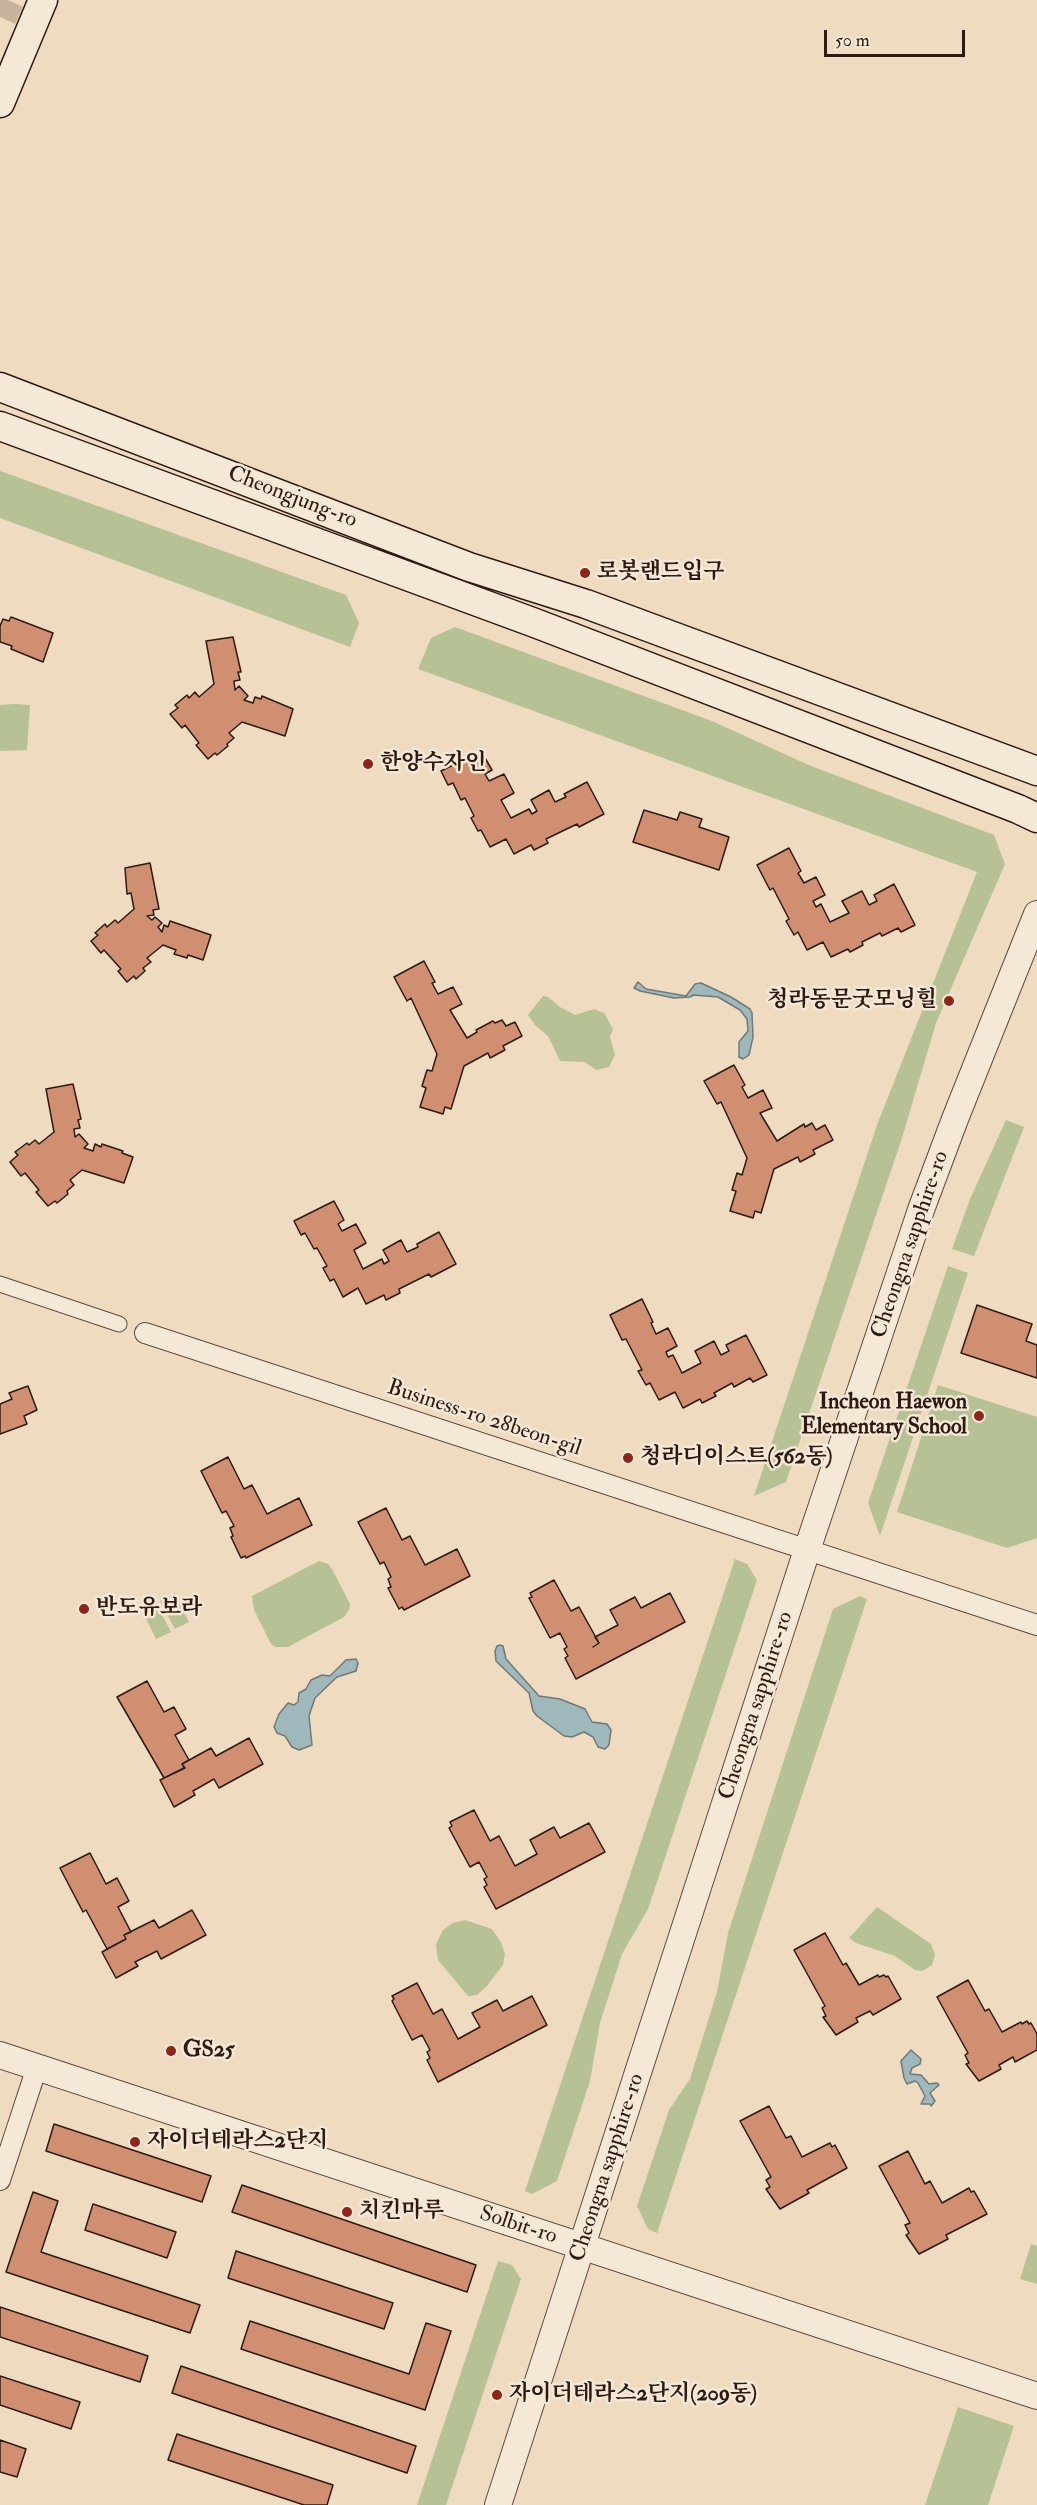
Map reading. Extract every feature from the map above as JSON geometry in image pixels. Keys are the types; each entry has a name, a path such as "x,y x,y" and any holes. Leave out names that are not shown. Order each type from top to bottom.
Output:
{"main road":[{"path":"0,103 43,0"},
{"name":"Cheongjung-ro","path":"0,387 469,567 586,604 1036,770"},
{"path":"0,426 535,623 1028,813"}],"street":[{"name":"Cheongna sapphire-ro","path":"498,2505 807,1550 922,1207 1037,914"},
{"path":"0,1284 119,1324"},
{"name":"Business-ro 28beon-gil","path":"145,1333 1037,1625"},
{"name":"Solbit-ro","path":"0,2055 1037,2396"},
{"path":"0,2180 37,2067"}],"green space":[{"path":"0,471 346,595 359,623 350,647 0,518"},
{"path":"455,627 712,721 811,766 994,835 1005,864 936,1023 902,1138 786,1482 754,1496 877,1125 977,872 418,669 431,638"},
{"path":"0,705 30,705 27,750 0,751"},
{"path":"543,996 575,1015 594,1009 604,1013 613,1029 610,1037 615,1055 609,1067 596,1070 585,1062 560,1061 548,1036 528,1015"},
{"path":"1006,1120 1024,1127 974,1256 952,1249 970,1199"},
{"path":"948,1266 968,1273 880,1536 868,1503"},
{"path":"938,1385 1037,1417 1037,1538 1007,1548 897,1512"},
{"path":"735,1559 747,1564 757,1580 648,1909 622,1954 600,2023 590,2081 557,2181 532,2194 525,2191"},
{"path":"319,1561 328,1564 332,1569 350,1604 349,1610 344,1617 288,1647 275,1647 271,1644 254,1610 252,1596"},
{"path":"175,1593 189,1622 175,1629 160,1601"},
{"path":"860,1596 867,1599 657,2233 648,2229 637,2206 669,2110 690,2079 717,1992 728,1933 833,1609"},
{"path":"156,1603 171,1632 156,1639 142,1610"},
{"path":"877,1907 931,1944 935,1955 932,1965 922,1971 915,1970 895,1956 856,1943 849,1938"},
{"path":"465,1920 492,1929 501,1942 505,1954 503,1965 487,1986 477,1995 468,1996 438,1960 436,1944 443,1930 453,1923"},
{"path":"1031,2244 1037,2246 1037,2284 1020,2279"},
{"path":"498,2261 512,2265 521,2279 446,2505 417,2505"},
{"path":"958,2407 1014,2426 988,2505 925,2505"}],"water":[{"path":"638,982 646,989 686,996 695,984 701,983 750,1009 753,1037 749,1055 743,1059 739,1057 739,1042 748,1031 747,1019 740,1010 718,997 694,995 674,998 640,991 634,988"},
{"path":"500,1645 503,1646 506,1659 539,1696 560,1699 585,1709 592,1722 607,1724 611,1730 609,1745 605,1749 598,1747 593,1737 584,1732 572,1737 564,1736 537,1716 533,1711 529,1693 496,1661 495,1651"},
{"path":"356,1659 358,1663 356,1671 337,1677 315,1698 309,1716 312,1745 299,1750 292,1747 285,1736 277,1733 274,1727 279,1714 288,1703 294,1705 298,1702 299,1693 306,1689 311,1680 322,1675 330,1676 346,1660"},
{"path":"911,2050 921,2059 920,2064 912,2068 910,2074 921,2075 929,2084 939,2085 930,2093 935,2101 931,2106 921,2104 925,2096 918,2083 915,2081 907,2084 904,2078 901,2061"}],"building":[{"path":"11,617 53,633 43,662 0,642 0,626 3,619 9,621"},
{"path":"233,637 241,672 238,672 240,680 234,681 235,690 239,686 248,696 244,700 253,703 255,697 261,699 262,696 293,709 285,736 242,722 229,733 234,738 227,744 228,746 208,759 196,745 199,743 185,725 182,728 170,714 178,708 175,705 187,695 189,698 195,692 199,697 214,684 206,641"},
{"path":"481,751 492,770 485,774 489,781 504,774 514,793 501,800 511,818 529,809 532,814 537,811 531,800 549,790 555,802 566,797 564,794 587,782 604,814 579,827 577,824 546,839 548,843 534,850 531,845 514,854 506,839 490,847 471,818 474,816 465,798 461,800 453,783 448,785 441,771"},
{"path":"644,810 677,820 680,812 702,819 699,827 729,837 719,870 633,842"},
{"path":"789,848 801,871 798,873 804,883 816,877 825,895 813,901 816,907 821,904 830,922 849,913 842,901 862,891 869,905 877,901 874,895 894,884 915,925 901,932 898,928 882,936 880,933 862,942 863,945 850,952 848,949 831,957 823,942 807,950 798,932 794,935 786,921 789,919 773,888 770,890 757,865"},
{"path":"150,863 159,909 153,910 154,915 147,916 152,920 155,917 162,923 158,927 162,932 164,925 168,927 170,921 211,935 203,960 188,955 187,958 174,954 176,950 163,945 147,958 151,962 143,968 145,971 136,979 134,976 127,982 118,971 121,969 104,950 101,953 91,941 98,935 95,933 105,924 107,927 115,920 118,923 134,909 131,893 127,894 125,868"},
{"path":"424,961 435,982 432,983 438,994 453,987 462,1004 450,1010 467,1038 493,1021 495,1023 502,1020 506,1026 515,1022 522,1036 503,1046 505,1050 490,1058 488,1053 464,1066 451,1109 445,1107 443,1114 420,1107 426,1088 422,1086 427,1070 432,1071 437,1054 411,998 407,1001 394,977"},
{"path":"734,1065 745,1085 742,1087 748,1098 763,1090 772,1108 760,1113 777,1141 804,1124 805,1127 812,1123 816,1130 825,1125 833,1140 813,1150 815,1154 800,1162 798,1157 774,1169 761,1213 755,1211 753,1218 730,1211 736,1191 732,1190 737,1173 742,1175 747,1158 721,1102 717,1104 704,1081"},
{"path":"73,1084 81,1119 78,1120 80,1128 74,1129 75,1137 79,1134 88,1144 84,1148 93,1151 95,1144 101,1147 102,1144 133,1157 124,1183 82,1170 70,1180 74,1185 67,1191 68,1194 57,1203 55,1201 48,1206 36,1192 39,1190 25,1173 21,1176 10,1162 18,1155 15,1152 27,1143 29,1145 35,1140 39,1144 54,1132 46,1089"},
{"path":"334,1201 344,1220 338,1224 342,1231 356,1224 366,1243 354,1250 363,1269 382,1259 384,1264 389,1261 383,1250 401,1240 407,1252 439,1232 456,1264 431,1277 429,1274 399,1289 400,1293 386,1300 384,1295 366,1304 358,1288 343,1297 334,1279 330,1281 323,1268 327,1266 317,1248 314,1249 305,1233 301,1235 294,1221"},
{"path":"642,1299 656,1334 668,1328 677,1346 666,1352 668,1357 673,1355 682,1373 701,1363 695,1351 714,1341 721,1355 729,1351 726,1345 746,1335 767,1375 753,1382 750,1378 734,1387 732,1383 714,1393 716,1396 702,1403 700,1399 683,1408 675,1392 659,1400 650,1383 646,1385 638,1371 642,1370 626,1339 622,1340 610,1315"},
{"path":"977,1305 1032,1324 1026,1341 1037,1345 1037,1378 961,1353"},
{"path":"28,1386 37,1410 24,1416 27,1424 0,1434 0,1404 12,1399 9,1393"},
{"path":"228,1457 244,1489 252,1485 267,1514 299,1498 312,1525 246,1558 245,1556 241,1558 231,1537 233,1536 230,1528 234,1526 226,1511 222,1513 201,1471"},
{"path":"386,1508 402,1540 410,1536 425,1565 457,1549 470,1576 404,1610 402,1607 399,1609 388,1588 391,1587 388,1579 391,1577 384,1562 380,1564 358,1522"},
{"path":"554,1580 571,1611 579,1607 596,1637 618,1625 610,1610 635,1597 641,1608 670,1593 685,1622 576,1679 565,1658 568,1656 564,1649 567,1647 560,1633 550,1638 529,1598 532,1597 530,1593"},
{"path":"147,1681 164,1712 174,1707 186,1729 175,1735 189,1760 182,1764 184,1768 164,1778 117,1697"},
{"path":"249,1738 263,1764 219,1788 214,1779 193,1791 195,1795 174,1807 160,1780 185,1768 182,1764 211,1748 216,1756"},
{"path":"474,1810 490,1841 499,1836 515,1866 537,1854 530,1840 554,1827 560,1838 589,1823 605,1852 496,1909 484,1887 487,1885 484,1879 487,1877 479,1862 470,1867 449,1828 452,1826 450,1822"},
{"path":"90,1853 106,1884 117,1878 129,1901 118,1907 131,1932 124,1935 126,1939 107,1949 86,1910 83,1912 60,1868"},
{"path":"192,1910 206,1935 161,1959 157,1951 135,1962 138,1966 116,1978 102,1952 126,1939 124,1935 154,1920 159,1928"},
{"path":"825,1933 843,1965 846,1963 859,1985 878,1975 879,1977 888,1976 901,1999 873,2015 870,2011 856,2018 858,2022 836,2035 823,2017 826,2016 822,2008 825,2006 794,1950"},
{"path":"968,1980 985,2011 989,2009 1002,2032 1027,2021 1031,2023 1037,2034 1037,2050 1015,2062 1013,2057 999,2065 1001,2069 979,2081 966,2064 969,2063 965,2055 968,2053 937,1997"},
{"path":"417,1983 433,2014 442,2009 458,2039 480,2027 472,2013 497,2000 503,2011 532,1996 547,2025 438,2082 427,2060 430,2058 427,2052 430,2050 422,2035 412,2040 392,2001 394,1999 392,1996"},
{"path":"769,2106 786,2138 791,2136 802,2157 830,2143 832,2147 835,2145 847,2168 807,2190 809,2193 780,2209 766,2189 770,2187 766,2180 771,2177 740,2121"},
{"path":"54,2124 211,2176 202,2202 46,2151"},
{"path":"908,2151 925,2184 930,2181 942,2203 969,2188 971,2192 974,2191 987,2214 946,2235 948,2239 919,2254 906,2235 909,2233 905,2225 910,2223 879,2166"},
{"path":"242,2185 476,2265 467,2292 232,2212"},
{"path":"33,2192 58,2201 41,2252 200,2305 190,2333 6,2272"},
{"path":"93,2204 176,2232 167,2258 85,2230"},
{"path":"236,2251 393,2303 384,2329 228,2278"},
{"path":"0,2307 148,2356 140,2382 0,2337"},
{"path":"250,2321 409,2374 426,2323 451,2331 425,2410 241,2349"},
{"path":"181,2366 416,2446 407,2473 172,2393"},
{"path":"0,2376 80,2402 71,2429 0,2405"},
{"path":"177,2434 333,2485 327,2505 304,2505 168,2460"},
{"path":"0,2440 26,2449 17,2477 0,2472"}],"tunnel":[{"path":"0,17 8,0"}],"place":[{"name":"로봇랜드입구","path":"585,573"},
{"name":"한양수자인","path":"368,764"},
{"name":"청라동문굿모닝힐","path":"949,1001"},
{"name":"Incheon Haewon Elementary School","path":"979,1416"},
{"name":"청라디이스트(562동)","path":"628,1458"},
{"name":"반도유보라","path":"84,1609"},
{"name":"GS25","path":"171,2051"},
{"name":"자이더테라스2단지","path":"135,2142"},
{"name":"치킨마루","path":"347,2212"},
{"name":"자이더테라스2단지(209동)","path":"497,2395"}]}
